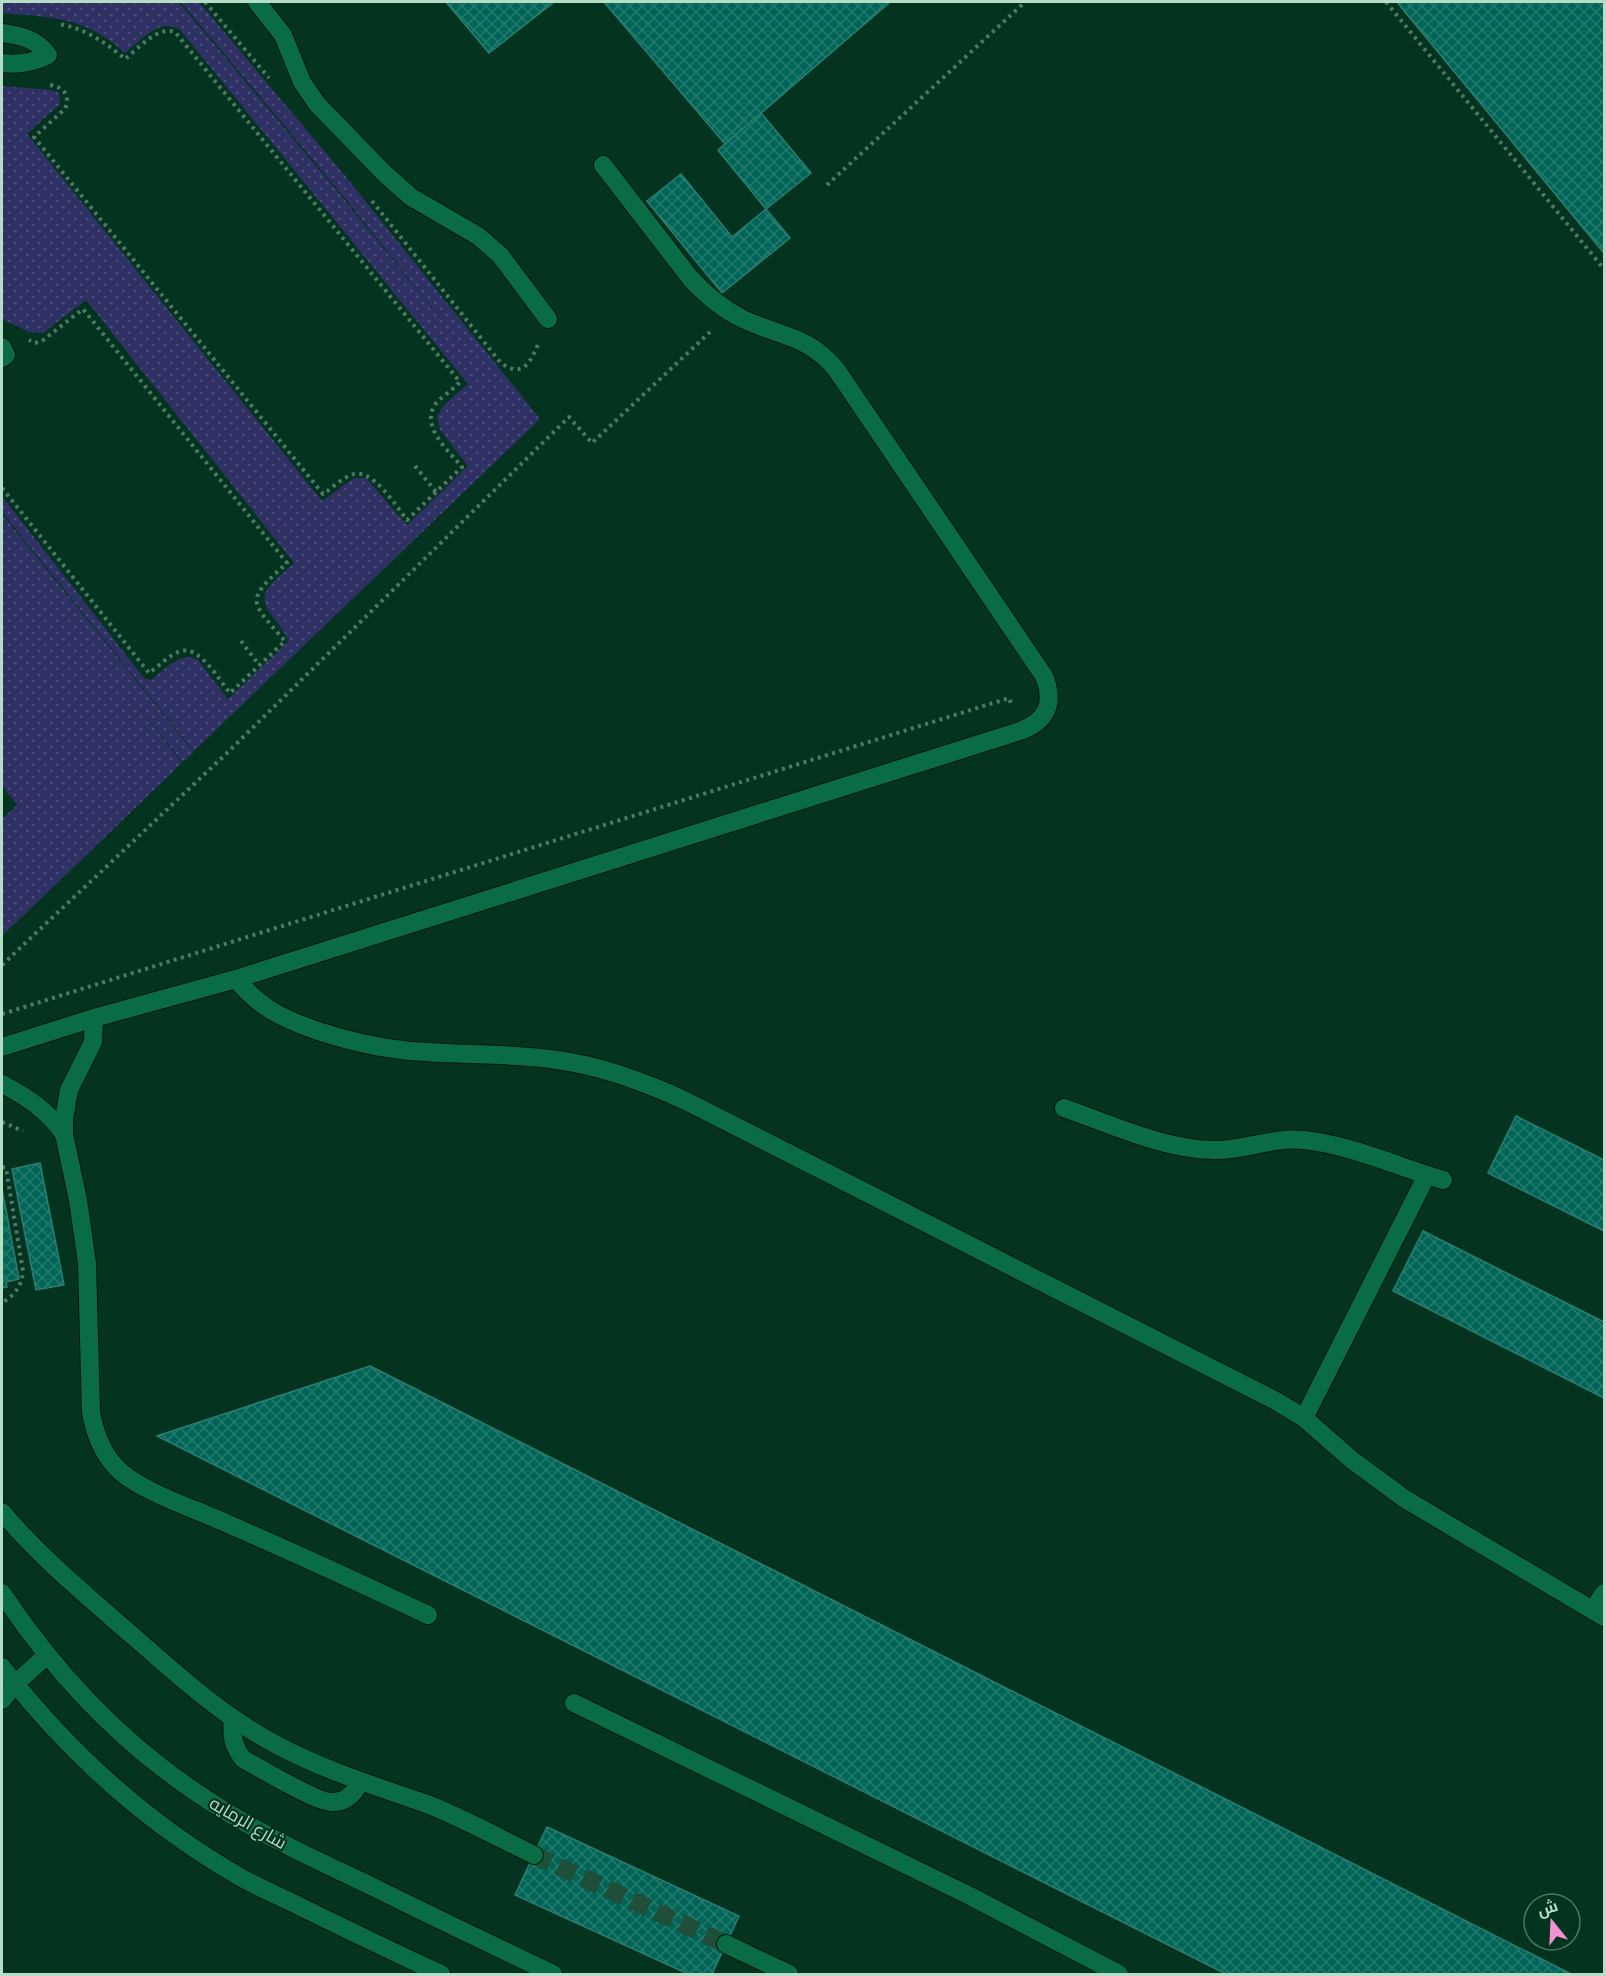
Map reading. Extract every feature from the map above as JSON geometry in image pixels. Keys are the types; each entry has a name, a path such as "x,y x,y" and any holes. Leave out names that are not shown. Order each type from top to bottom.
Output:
{"street":[{"path":"256,2 283,35 302,82 317,104 385,174 411,197 478,236 500,255 548,319"},
{"path":"2,33 29,38 40,45 48,55 34,62 2,63"},
{"path":"2,1047 94,1018 236,979 1020,731 1032,727 1047,710 1050,698 1049,687 1044,676 836,369 815,348 803,341 753,323 716,303 691,279 603,165"},
{"path":"2,347 6,355 2,358"},
{"path":"236,979 254,999 276,1015 292,1023 360,1044 403,1050 525,1056 558,1060 602,1070 656,1087 1265,1395 1304,1418 1361,1467 1405,1499 1599,1613 1605,1593"},
{"path":"94,1018 93,1042 75,1076 65,1104 64,1134 78,1200 87,1263 91,1412 99,1442 123,1473 139,1484 428,1615"},
{"path":"2,1084 42,1108 64,1134"},
{"path":"1064,1108 1167,1143 1190,1148 1237,1149 1274,1141 1302,1139 1372,1156 1435,1178 1304,1418"},
{"path":"2,1512 26,1540 55,1568 195,1690 233,1719 316,1765 429,1805 534,1855"},
{"name":"شارع الرمايه","path":"2,1593 47,1655 102,1715 131,1743 187,1786 229,1814 303,1854 553,1974"},
{"path":"2,1700 15,1684 47,1655"},
{"path":"2,1668 43,1717 103,1776 135,1805 204,1855 241,1878 441,1974"},
{"path":"574,1703 970,1896 1119,1974"},
{"path":"233,1719 232,1740 243,1759 324,1801 342,1801 356,1791 360,1782"},
{"path":"726,1944 789,1974"}],"path":[{"path":"827,185 1025,2"},
{"path":"1386,2 1605,269"},
{"path":"43,84 60,87 65,91 68,103 65,109 34,137 323,494 352,474 365,473 375,481 408,519 462,467 435,434 430,421 438,402 460,382 179,36 170,30 159,32 125,59 96,37 79,29 52,23"},
{"path":"2,488 149,673 180,651 188,651 202,658 230,693 285,641 261,613 256,600 260,587 287,563 83,309 42,341 35,343 22,336"},
{"path":"2,965 228,752 569,417 592,443 731,312"},
{"path":"415,465 436,492"},
{"path":"241,641 259,665"},
{"path":"2,1014 1009,698 1020,731"},
{"path":"2,1167 6,1168 23,1271 16,1291 12,1297 2,1303"}],"shaded area":[{"path":"2,2 179,2 343,198 460,343 344,197 181,2 199,2 342,172 540,419 194,751 2,512 2,496 144,678 151,680 173,663 192,658 198,660 228,699 288,642 282,628 267,608 265,594 274,581 294,563 86,300 43,333 29,332 2,319 2,86 52,90 59,93 60,104 27,134 322,501 354,478 366,478 407,525 468,466 440,430 437,416 444,405 468,384 181,31 174,27 159,28 125,53 96,32 67,21 2,13"},
{"path":"2,514 194,752 183,762 139,708 182,763 2,936 2,819 17,805 2,786"}],"building":[{"path":"446,2 554,2 489,53"},
{"path":"604,2 890,2 725,144"},
{"path":"1397,2 1604,2 1604,253"},
{"path":"1397,2 1604,2 1604,253"},
{"path":"761,113 811,173 766,209 718,150"},
{"path":"681,174 732,237 766,209 790,238 722,293 647,201"},
{"path":"1516,1116 1604,1160 1604,1231 1488,1173"},
{"path":"40,1163 64,1285 36,1290 12,1169"},
{"path":"2,1189 19,1279 6,1282 7,1287 2,1288"},
{"path":"1423,1231 1604,1322 1604,1398 1393,1291"},
{"path":"370,1366 1522,1949 1522,1952 1528,1952 1571,1974 1226,1974 157,1436"},
{"path":"547,1827 739,1916 712,1974 688,1974 515,1895"}],"tunnel":[{"path":"534,1855 726,1944"}]}
